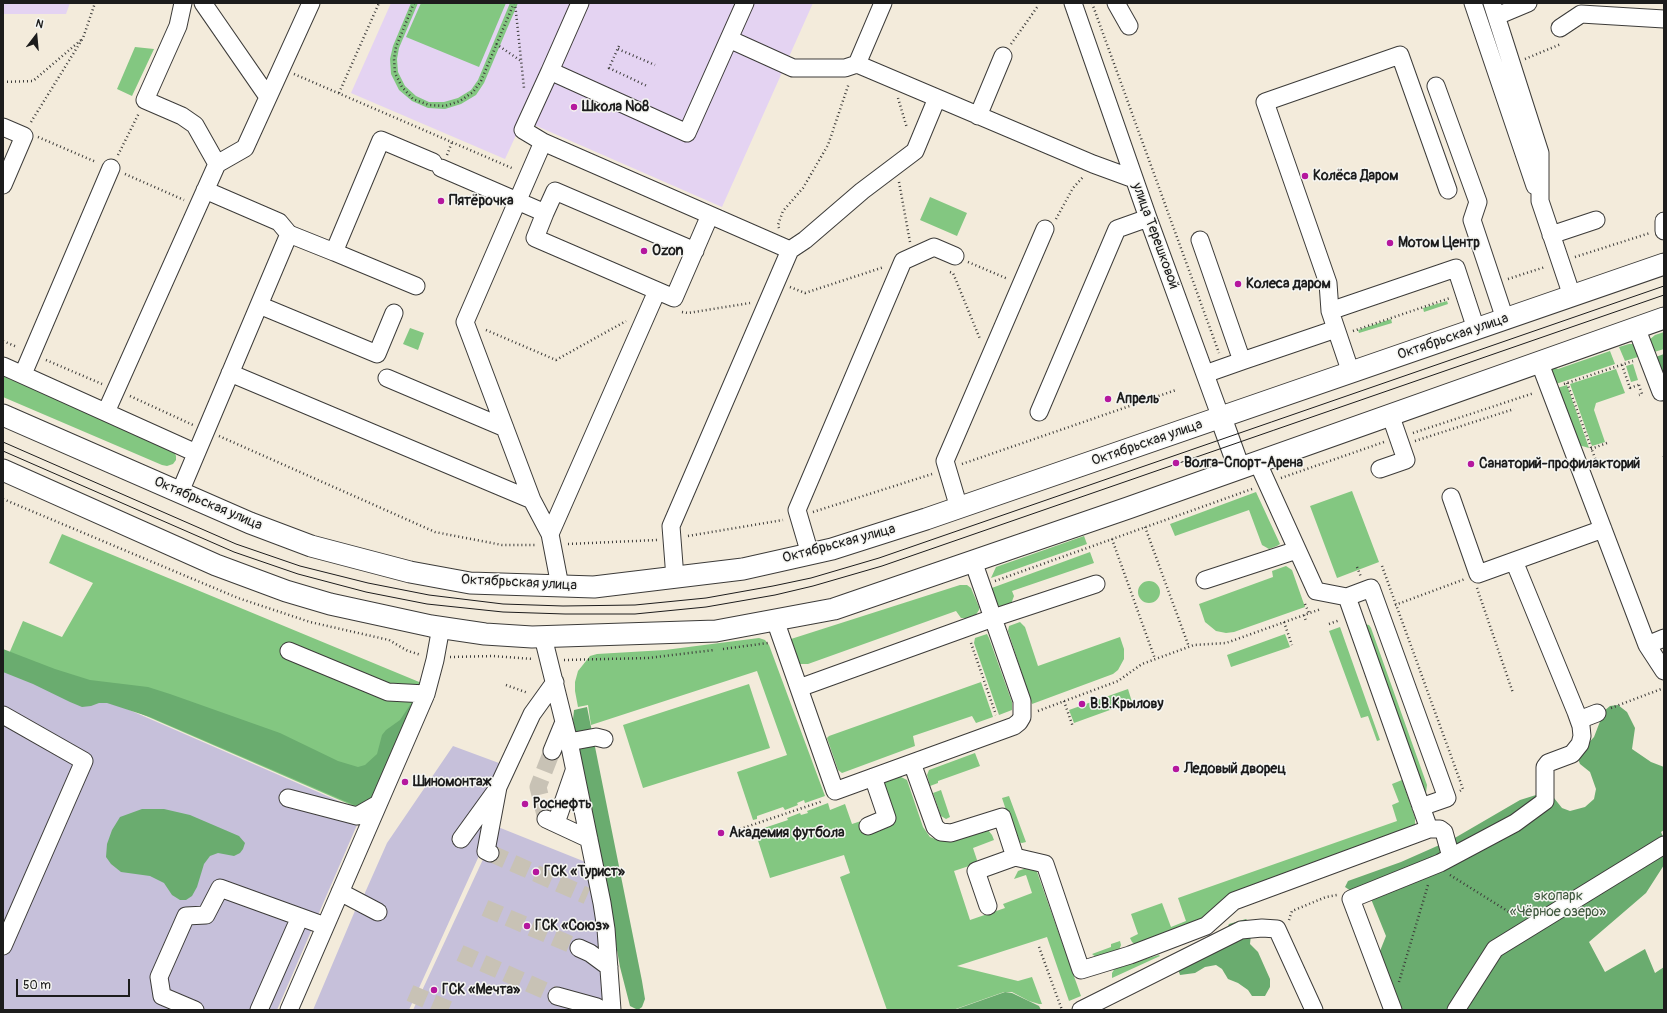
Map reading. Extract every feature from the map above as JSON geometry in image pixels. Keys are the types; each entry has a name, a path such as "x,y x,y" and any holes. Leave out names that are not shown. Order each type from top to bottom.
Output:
{"main road":[{"name":"Октябрьская улица","path":"3,415 250,523 311,546 396,569 470,583 594,587 743,569 832,549 959,508 1664,264"},
{"path":"3,470 141,530 216,565 286,591 330,604 441,627 485,634 544,637 716,631 834,609 1664,318"},
{"name":"улица Терешковой","path":"1221,418 1248,465"}],"street":[{"path":"183,3 178,26 145,100 182,116 195,125 217,164"},
{"path":"203,3 268,97"},
{"path":"106,412 217,164 246,148 311,3"},
{"path":"580,3 523,130 543,142 790,250"},
{"path":"550,71 687,133 745,3"},
{"path":"857,64 883,3"},
{"name":"улица Терешковой","path":"1073,3 1134,179 1221,418"},
{"path":"1116,3 1129,26"},
{"path":"1472,3 1572,296"},
{"path":"1528,3 1494,9 1540,152 1540,201"},
{"path":"1560,28 1581,14 1664,19"},
{"path":"729,39 793,68 845,68 857,64 1093,164 1134,179"},
{"path":"1351,373 1330,311 1328,283 1265,102 1400,55 1448,190"},
{"path":"978,116 1003,56"},
{"path":"1436,86 1478,202 1472,220 1505,319"},
{"path":"676,578 671,526 790,250 805,240 862,191 915,151 937,98"},
{"path":"3,127 24,136 3,185"},
{"path":"334,252 381,140 545,213"},
{"path":"543,142 465,322 532,500 550,534 560,586"},
{"path":"23,374 111,168"},
{"path":"205,190 279,222 289,234 416,286"},
{"path":"695,251 555,191 535,238 674,298 695,251 710,215"},
{"path":"1039,412 1117,229 1148,218"},
{"path":"1551,235 1596,220"},
{"path":"1664,220 1664,230"},
{"path":"959,508 944,461 1045,229"},
{"path":"180,492 289,234"},
{"path":"1200,240 1242,361"},
{"path":"810,554 797,510 887,283 908,258 934,247 950,263"},
{"path":"1330,311 1456,268 1476,329"},
{"path":"550,534 657,290"},
{"path":"259,305 377,354 394,313"},
{"path":"1636,327 1661,392 1664,391"},
{"path":"1205,374 1337,332"},
{"path":"1539,361 1647,645 1664,671"},
{"path":"3,366 196,453"},
{"path":"230,373 532,500"},
{"path":"387,378 505,428"},
{"path":"1380,470 1406,460 1390,414"},
{"path":"1248,465 1297,550 1316,591 1347,597 1371,588 1447,798 1421,807"},
{"path":"1451,497 1475,575 1603,529"},
{"path":"1206,580 1297,550"},
{"path":"775,620 836,791 1014,726 1022,716 1022,701 974,561"},
{"path":"1393,1010 1351,899 1435,865 1515,823 1545,801 1545,767 1548,763 1572,754 1580,744 1582,736 1579,720 1514,561"},
{"path":"799,688 994,618 1096,584"},
{"path":"1347,597 1428,829"},
{"path":"288,1010 426,694 435,660 441,627"},
{"path":"544,637 569,742 589,839 594,900 606,929 609,967 604,1008 557,996"},
{"path":"1647,645 1664,638"},
{"path":"289,651 388,692 426,694"},
{"path":"461,839 498,787 525,728 555,682"},
{"path":"1579,720 1597,713"},
{"path":"3,715 84,761 3,946"},
{"path":"552,751 564,722"},
{"path":"569,742 596,737 604,739"},
{"path":"912,763 935,827 941,832 951,833 1002,817 1015,857"},
{"path":"574,771 551,821 589,839"},
{"path":"868,826 887,818 873,777"},
{"path":"490,853 486,851 498,787"},
{"path":"288,798 357,816 378,804"},
{"path":"988,906 976,871 1015,857 1045,864 1081,970 1130,955 1206,926 1234,901 1428,829 1440,829 1444,832 1451,857"},
{"path":"1456,1010 1495,949 1664,845"},
{"path":"195,1010 162,996 158,977 186,916 206,915 220,888 325,926"},
{"path":"340,892 378,912"},
{"path":"259,1010 300,917"},
{"path":"1081,1010 1241,930 1262,928 1277,929 1314,1010"},
{"path":"579,948 590,952 609,967"}],"path":[{"path":"30,122 83,38 95,3"},
{"path":"339,93 379,3"},
{"path":"414,3 396,46 394,58 395,73 402,87 414,99 429,105 445,106 460,101 473,92 481,81 515,3"},
{"path":"515,3 524,92"},
{"path":"1092,3 1224,367"},
{"path":"1003,56 1038,6"},
{"path":"1512,64 1561,45 1562,34 1560,28"},
{"path":"3,82 33,81 83,38"},
{"path":"496,44 521,61"},
{"path":"646,86 609,68 618,47 655,65"},
{"path":"790,250 778,225 783,211 803,188 828,145 844,95 857,64"},
{"path":"281,68 528,175"},
{"path":"891,79 915,151"},
{"path":"111,168 130,134 145,100"},
{"path":"1045,229 1058,217 1073,188 1093,164"},
{"path":"777,281 805,293 908,258 896,165"},
{"path":"1493,284 1664,230"},
{"path":"950,263 1021,284"},
{"path":"950,263 989,360"},
{"path":"1337,332 1464,294"},
{"path":"680,312 688,313 768,300"},
{"path":"465,322 556,360 649,308"},
{"path":"1549,388 1647,356"},
{"path":"1622,365 1631,391"},
{"path":"1639,384 1642,394 1639,395"},
{"path":"1401,445 1514,409"},
{"path":"1591,449 1607,443"},
{"path":"1329,454 1331,460"},
{"path":"981,583 988,583 1217,501"},
{"path":"1145,527 1189,647"},
{"path":"1112,539 1155,659"},
{"path":"1382,566 1464,789"},
{"path":"1379,611 1475,575 1513,693"},
{"path":"1034,713 1118,681 1142,664 1155,659 1194,645 1226,643 1325,607"},
{"path":"1337,613 1342,627"},
{"path":"1304,615 1306,621"},
{"path":"1329,624 1340,620"},
{"path":"1284,622 1292,645"},
{"path":"972,639 971,645 998,719"},
{"path":"549,660 648,658 748,646 782,640"},
{"path":"506,685 543,699"},
{"path":"1597,713 1664,688"},
{"path":"1064,702 1073,727"},
{"path":"1046,708 1048,713"},
{"path":"740,829 828,799 836,791"},
{"path":"1398,988 1401,972 1435,865 1531,926"},
{"path":"1277,929 1288,923 1292,911 1326,897 1339,895 1351,899"},
{"path":"1039,947 1062,1010"}],"shaded area":[{"path":"3,3 70,3 66,14 3,14"},
{"name":"Школа №8","path":"391,3 813,3 722,207 523,120 505,159 351,93"},
{"path":"3,655 357,809 357,825 277,1010 3,1010"},
{"path":"453,746 507,766 498,814 409,1010 313,1010 357,906 360,904 387,843"},
{"path":"498,827 598,867 601,909 603,1010 413,1010"}],"green space":[{"path":"411,3 418,3 399,48 397,59 398,72 405,86 416,96 429,102 444,102 458,98 471,90 478,80 510,3 518,3 484,83 476,95 461,104 445,109 428,108 412,101 399,90 391,74 390,59 393,46"},
{"path":"421,3 506,3 479,67 406,37"},
{"path":"135,47 154,49 132,96 117,89"},
{"path":"930,197 967,213 957,236 920,220"},
{"path":"1447,301 1448,304 1424,312 1423,308"},
{"path":"1391,319 1392,323 1359,333 1358,330"},
{"path":"410,328 424,333 418,350 403,344"},
{"path":"1664,332 1664,349 1651,353 1649,340 1655,335"},
{"path":"1634,344 1641,356 1625,361 1619,347"},
{"path":"1610,351 1615,364 1553,385 1548,369 1553,367 1558,369"},
{"path":"1664,354 1664,386 1653,358"},
{"path":"1633,364 1638,380 1631,382 1626,366"},
{"path":"1616,369 1625,393 1596,403 1594,410 1605,442 1592,446 1570,384"},
{"path":"3,376 169,448 174,451 176,460 173,464 167,466 162,465 3,397"},
{"path":"1567,385 1589,448 1575,444 1554,389"},
{"path":"1352,491 1379,562 1337,578 1310,506"},
{"path":"1256,492 1280,544 1277,546 1269,549 1262,545 1249,510 1175,536 1170,524"},
{"path":"62,534 424,684 358,808 8,656 23,621 62,637 93,583 49,563"},
{"path":"1084,536 1087,544 991,578 996,567"},
{"path":"1090,552 1094,563 1012,591 1014,596 1011,604 1004,607 996,605 989,589"},
{"path":"1286,566 1292,570 1305,607 1234,632 1226,633 1216,631 1205,622 1199,604 1273,577 1272,571"},
{"path":"1149,581 1157,584 1160,592 1157,600 1149,603 1141,600 1138,592 1141,584"},
{"path":"960,585 967,585 971,588 979,607 979,610 975,616 961,618 956,611 808,664 798,664 789,648 791,639"},
{"path":"1020,622 1025,627 1038,666 1120,637 1124,649 1124,659 1118,670 1113,674 1032,704 1008,631 1009,626"},
{"path":"1364,624 1369,625 1371,628 1427,785 1426,793 1424,793"},
{"path":"1340,627 1380,740 1377,741 1368,716 1361,718 1329,631"},
{"path":"987,634 1012,702 1012,710 999,715 974,643 975,638"},
{"path":"1285,634 1290,647 1231,667 1227,655"},
{"path":"759,638 765,640 769,645 825,796 805,803 804,800 797,803 798,805 785,810 783,807 757,816 757,819 753,820 737,772 787,755 757,671 591,725 588,705 578,707 575,682 578,671 590,656 597,654 665,650"},
{"path":"3,649 55,669 90,680 148,687 170,694 280,733 338,761 358,767 365,765 377,754 382,735 386,730 400,720 410,705 416,701 379,795 366,805 354,805 150,717 107,703 99,703 82,707 70,702 33,684 3,672"},
{"path":"981,682 993,717 976,723 972,716 913,736 915,746 842,773 838,770 827,738 829,736"},
{"path":"749,684 770,748 643,788 623,725"},
{"path":"1128,689 1132,702 1074,723 1069,710"},
{"name":"экопарк «Чёрное озеро»","path":"1618,705 1627,712 1635,728 1632,749 1651,762 1664,767 1664,830 1661,832 1664,839 1664,865 1646,893 1589,942 1605,972 1645,949 1655,973 1664,967 1664,1010 1398,1010 1380,951 1386,936 1371,899 1345,887 1348,881 1401,862 1453,839 1520,800 1536,795 1554,798 1562,808 1570,811 1585,807 1594,799 1596,789 1590,772 1580,764 1578,759 1582,750 1594,737 1604,711 1610,706"},
{"path":"587,707 642,981 645,999 642,1007 638,1010 630,1006 620,967 591,804 573,720 574,710"},
{"path":"975,753 980,766 938,781 938,783 930,786 927,775 929,770"},
{"path":"899,776 907,780 923,827 930,837 940,841 947,841 981,829 988,830 992,835 994,840 973,848 978,863 954,871 970,920 1005,908 1003,904 1032,893 1026,875 1014,879 1018,871 1029,867 1036,869 1081,996 1069,1001 1047,937 957,966 1018,981 1032,977 1042,1004 1029,1001 1012,992 1004,992 953,1010 887,1010 840,877 850,873 844,855 770,878 755,831 788,820 787,818 800,813 801,815 808,813 807,811 828,803 830,810 845,804 852,824 861,821 866,834 894,823 883,793 884,783 887,779"},
{"path":"1402,780 1415,818 1415,826 1200,924 1137,946 1132,942 1130,938 1138,934 1131,914 1162,903 1171,927 1186,921 1178,898 1397,821 1392,805 1399,802 1392,784"},
{"path":"941,790 950,817 946,819 941,816 933,793"},
{"path":"1009,796 1026,842 1018,842 1015,837 1002,798"},
{"path":"142,809 164,809 190,815 239,836 245,843 243,849 240,853 234,856 218,853 210,856 204,864 197,887 192,896 186,900 180,900 172,895 164,883 150,876 121,872 111,864 106,857 107,844 112,830 120,817"},
{"path":"1246,919 1252,925 1250,944 1258,952 1270,979 1270,987 1265,996 1252,996 1248,990 1238,983 1228,979 1222,969 1216,965 1205,967 1195,973 1180,975 1177,966 1224,936 1229,924"},
{"path":"1120,941 1121,945 1119,950 1096,957 1092,954 1111,947 1111,944"},
{"path":"1159,955 1160,956 1112,978 1112,973 1115,968"},
{"path":"1005,992 1012,993 1039,1006 1041,1010 954,1010"}],"tunnel":[{"path":"546,819 538,787 552,751"},
{"path":"490,853 587,896"},
{"path":"485,908 579,948"},
{"path":"460,953 557,996"},
{"path":"410,993 450,1010"}],"tram line":[{"path":"3,442 236,544 300,566 368,583 429,595 503,604 563,606 635,605 706,598 773,586 811,578 879,558 1664,286"},
{"path":"3,451 234,552 298,574 366,592 427,604 503,612 635,614 706,607 775,595 813,586 882,566 1664,295"}],"place":[{"name":"Школа №8","path":"574,107"},
{"name":"Колёса Даром","path":"1305,176"},
{"name":"Пятёрочка","path":"441,201"},
{"name":"Мотом Центр","path":"1390,243"},
{"name":"Ozon","path":"644,251"},
{"name":"Колеса даром","path":"1238,284"},
{"name":"Апрель","path":"1108,399"},
{"name":"Волга-Спорт-Арена","path":"1176,463"},
{"name":"Санаторий-профилакторий","path":"1471,464"},
{"name":"В.В.Крылову","path":"1082,704"},
{"name":"Ледовый дворец","path":"1176,769"},
{"name":"Шиномонтаж","path":"405,782"},
{"name":"Роснефть","path":"525,804"},
{"name":"Академия футбола","path":"721,833"},
{"name":"ГСК «Турист»","path":"536,872"},
{"name":"ГСК «Союз»","path":"527,926"},
{"name":"ГСК «Мечта»","path":"434,990"}]}
